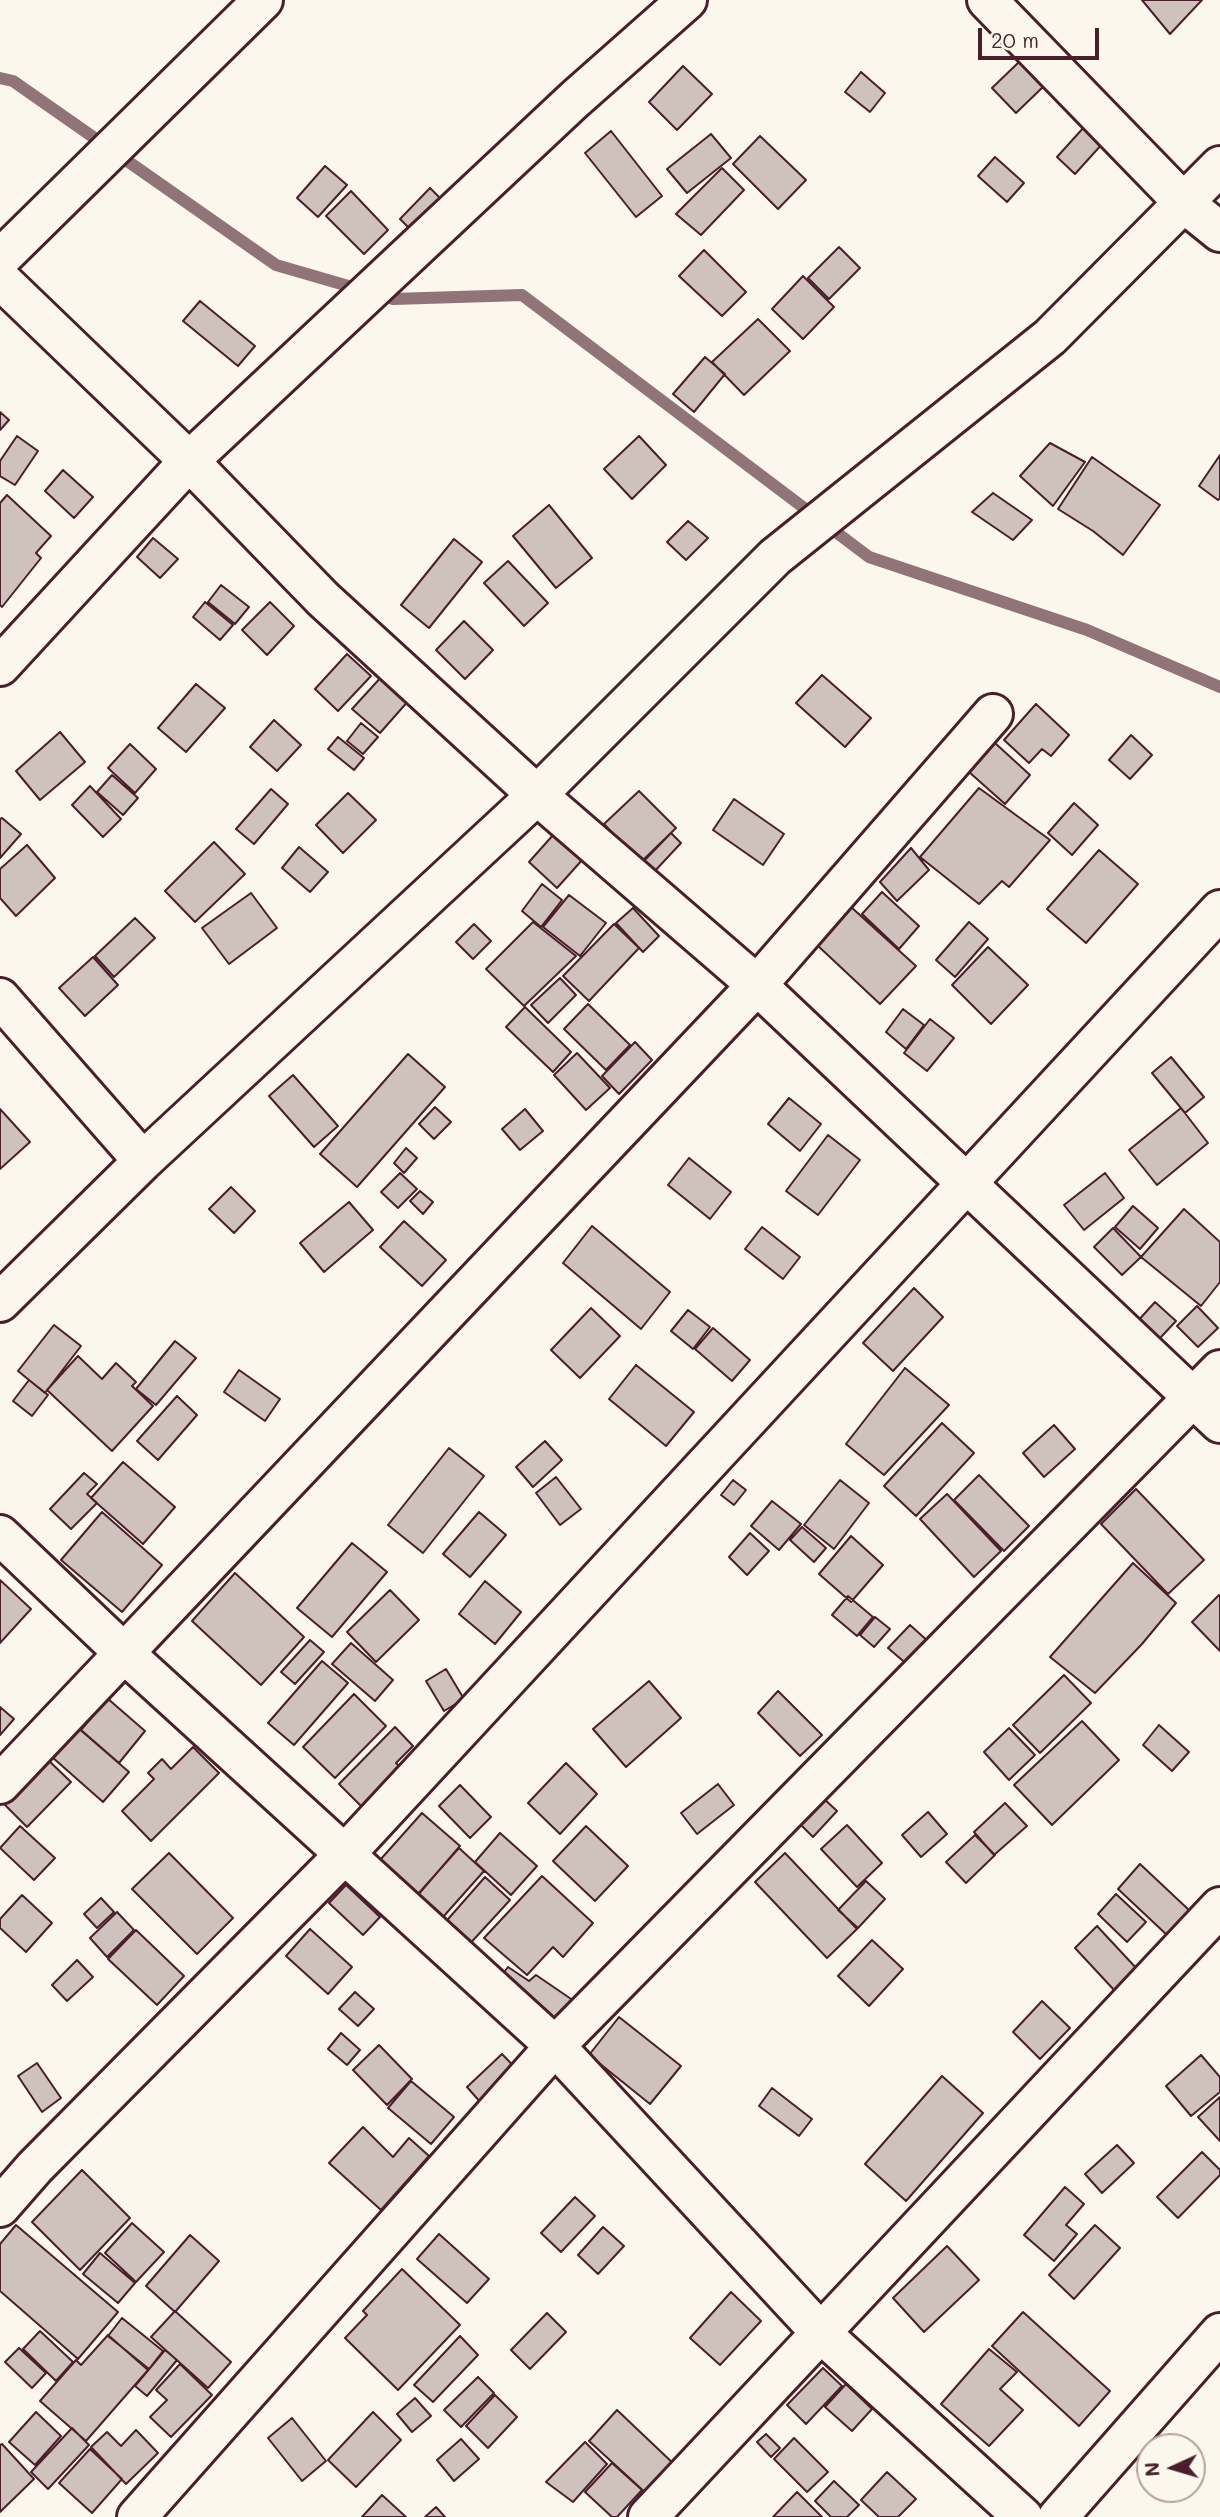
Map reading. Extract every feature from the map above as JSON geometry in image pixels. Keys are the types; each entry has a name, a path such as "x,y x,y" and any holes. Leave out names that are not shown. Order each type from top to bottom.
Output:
{"street":[{"path":"0,259 263,0"},
{"path":"0,666 189,461 574,100 687,0"},
{"path":"987,0 1184,203 1220,232"},
{"path":"0,1302 143,1161 537,795 775,557 1050,337 1220,166"},
{"path":"0,279 189,461 323,599 537,795 757,985 1220,1423"},
{"path":"0,1784 757,985 993,715"},
{"path":"0,2207 35,2167 345,1854 1220,910"},
{"path":"0,998 143,1161"},
{"path":"137,2517 555,2046 1220,1370"},
{"path":"0,1535 124,1653 555,2046 822,2334 1023,2517"},
{"path":"648,2517 1220,1907"},
{"path":"1058,2517 1220,2333"}],"building":[{"path":"1142,0 1202,0 1170,34"},
{"path":"1020,61 1045,85 1016,113 992,88"},
{"path":"683,66 712,94 677,130 649,102"},
{"path":"861,72 885,93 870,112 845,92"},
{"path":"1085,126 1103,143 1075,174 1057,157"},
{"path":"611,131 662,196 636,217 585,153"},
{"path":"711,134 731,158 687,193 667,169"},
{"path":"760,136 806,180 778,209 733,164"},
{"path":"995,157 1024,183 1007,202 978,176"},
{"path":"325,166 347,185 318,217 297,198"},
{"path":"722,168 744,190 701,235 676,214"},
{"path":"430,188 449,207 419,238 400,219"},
{"path":"351,191 388,230 364,254 326,216"},
{"path":"839,247 860,268 829,299 808,278"},
{"path":"704,250 746,292 722,316 679,276"},
{"path":"803,276 834,307 803,339 772,309"},
{"path":"200,301 255,346 238,366 183,321"},
{"path":"758,319 790,351 744,395 712,362"},
{"path":"705,357 725,374 694,412 673,394"},
{"path":"0,412 9,420 0,430"},
{"path":"17,436 38,451 15,485 0,476 0,461"},
{"path":"639,436 666,465 632,499 604,469"},
{"path":"1050,443 1085,462 1053,506 1020,476"},
{"path":"1220,455 1220,498 1218,500 1199,486"},
{"path":"1092,457 1160,505 1123,555 1093,531 1058,509"},
{"path":"63,470 93,497 74,518 45,491"},
{"path":"993,493 1032,520 1013,540 972,512"},
{"path":"7,495 51,536 36,553 41,558 2,607 0,503"},
{"path":"549,505 592,558 556,588 513,536"},
{"path":"688,521 708,538 686,560 667,542"},
{"path":"153,538 178,559 160,578 137,557"},
{"path":"454,539 482,562 429,628 401,605"},
{"path":"508,561 548,603 524,626 484,583"},
{"path":"221,585 249,607 235,624 208,602"},
{"path":"205,602 233,625 220,640 193,617"},
{"path":"270,602 294,626 267,655 242,630"},
{"path":"464,621 493,650 465,679 436,650"},
{"path":"347,654 371,676 338,711 315,689"},
{"path":"383,675 410,699 380,733 352,709"},
{"path":"822,675 871,718 845,747 796,703"},
{"path":"196,684 225,708 186,752 158,728"},
{"path":"1036,704 1069,735 1051,756 1042,749 1029,763 1004,740"},
{"path":"274,720 301,745 277,771 250,747"},
{"path":"361,723 378,737 363,754 347,741"},
{"path":"60,732 85,762 40,800 16,771"},
{"path":"1131,735 1152,755 1130,779 1109,760"},
{"path":"338,737 364,758 354,770 328,749"},
{"path":"995,743 1030,775 1005,804 969,772"},
{"path":"130,744 156,769 135,793 108,768"},
{"path":"112,775 138,798 123,815 97,792"},
{"path":"90,786 121,819 103,837 72,805"},
{"path":"979,788 1050,840 1009,887 1002,881 979,904 920,857"},
{"path":"271,789 288,804 254,844 236,829"},
{"path":"639,791 676,828 640,863 604,824"},
{"path":"348,793 376,820 343,853 316,825"},
{"path":"734,799 784,834 763,865 713,830"},
{"path":"1074,803 1098,825 1072,855 1048,833"},
{"path":"0,819 21,834 0,858"},
{"path":"671,833 681,843 653,873 642,863"},
{"path":"554,834 583,859 557,888 529,862"},
{"path":"214,842 245,874 195,922 165,891"},
{"path":"27,845 55,878 16,916 0,898 0,869"},
{"path":"299,847 328,872 310,892 282,868"},
{"path":"911,848 929,870 897,901 880,882"},
{"path":"1099,850 1138,884 1086,943 1047,909"},
{"path":"542,884 562,900 541,927 522,911"},
{"path":"882,892 919,926 899,949 862,914"},
{"path":"251,893 277,928 229,964 202,928"},
{"path":"569,895 606,923 580,956 543,927"},
{"path":"851,907 916,966 880,1004 816,944"},
{"path":"633,908 659,936 643,952 616,923"},
{"path":"135,918 155,938 114,977 95,956"},
{"path":"533,922 576,956 524,1006 486,969"},
{"path":"969,922 988,939 955,977 936,960"},
{"path":"474,924 491,941 473,959 456,942"},
{"path":"614,924 639,948 589,1001 563,976"},
{"path":"988,947 1028,985 991,1024 952,985"},
{"path":"93,957 118,985 85,1016 59,988"},
{"path":"560,978 576,995 548,1023 531,1005"},
{"path":"588,1004 630,1045 606,1070 564,1029"},
{"path":"525,1007 571,1052 553,1072 506,1027"},
{"path":"903,1009 924,1025 906,1049 886,1032"},
{"path":"930,1019 954,1038 927,1071 904,1053"},
{"path":"635,1042 652,1060 619,1094 602,1076"},
{"path":"577,1053 610,1088 586,1110 554,1075"},
{"path":"408,1054 445,1087 357,1187 320,1154"},
{"path":"1171,1057 1204,1097 1185,1113 1152,1073"},
{"path":"293,1075 338,1126 314,1147 269,1096"},
{"path":"789,1098 821,1124 800,1151 768,1124"},
{"path":"435,1107 451,1122 434,1139 419,1124"},
{"path":"1181,1108 1208,1143 1157,1185 1129,1150"},
{"path":"0,1109 30,1142 0,1169"},
{"path":"525,1109 543,1131 520,1150 502,1129"},
{"path":"828,1135 860,1160 818,1215 786,1191"},
{"path":"406,1148 417,1158 404,1173 394,1163"},
{"path":"689,1158 731,1192 710,1219 668,1185"},
{"path":"400,1173 417,1189 398,1208 381,1192"},
{"path":"1105,1173 1124,1198 1084,1230 1064,1205"},
{"path":"231,1187 255,1211 234,1233 209,1209"},
{"path":"420,1191 433,1202 423,1214 410,1201"},
{"path":"349,1202 373,1230 324,1272 300,1243"},
{"path":"1133,1206 1158,1228 1140,1249 1115,1227"},
{"path":"1184,1209 1220,1242 1220,1282 1201,1306 1141,1257"},
{"path":"404,1221 446,1260 422,1286 380,1247"},
{"path":"592,1226 670,1292 641,1329 563,1263"},
{"path":"762,1227 800,1257 783,1279 745,1249"},
{"path":"1113,1228 1141,1257 1122,1275 1094,1247"},
{"path":"914,1288 943,1317 893,1371 863,1343"},
{"path":"1155,1302 1176,1321 1147,1352 1127,1333"},
{"path":"1197,1306 1218,1328 1198,1347 1177,1326"},
{"path":"591,1308 620,1336 580,1378 551,1350"},
{"path":"688,1310 710,1327 693,1349 671,1331"},
{"path":"54,1325 81,1346 45,1393 18,1371"},
{"path":"713,1328 750,1360 732,1381 695,1349"},
{"path":"175,1341 196,1358 156,1405 136,1389"},
{"path":"78,1356 102,1379 116,1363 136,1382 132,1386 153,1406 112,1451 47,1390"},
{"path":"636,1365 694,1412 666,1446 609,1399"},
{"path":"905,1368 949,1405 884,1475 846,1444"},
{"path":"239,1370 280,1399 265,1421 224,1392"},
{"path":"29,1380 48,1395 32,1416 13,1401"},
{"path":"177,1396 197,1415 158,1460 137,1441"},
{"path":"942,1423 974,1453 916,1516 884,1486"},
{"path":"1054,1425 1075,1449 1044,1477 1023,1453"},
{"path":"545,1441 562,1460 533,1487 516,1467"},
{"path":"449,1448 484,1476 423,1553 388,1525"},
{"path":"123,1462 175,1507 143,1544 91,1498"},
{"path":"84,1473 97,1484 87,1494 97,1503 71,1529 50,1509"},
{"path":"979,1475 1029,1526 1004,1551 954,1500"},
{"path":"556,1477 581,1509 560,1525 536,1493"},
{"path":"733,1480 746,1490 734,1505 721,1495"},
{"path":"840,1480 869,1503 834,1549 804,1525"},
{"path":"1136,1489 1204,1560 1168,1594 1101,1524"},
{"path":"947,1494 1001,1551 974,1577 920,1519"},
{"path":"772,1501 801,1524 779,1550 751,1526"},
{"path":"102,1512 162,1565 122,1612 61,1560"},
{"path":"479,1512 506,1535 470,1577 443,1554"},
{"path":"802,1527 826,1548 814,1562 790,1540"},
{"path":"750,1533 769,1551 747,1575 729,1557"},
{"path":"851,1536 883,1565 851,1602 819,1574"},
{"path":"352,1543 387,1572 332,1637 297,1608"},
{"path":"1133,1563 1176,1603 1142,1644 1095,1693 1050,1657"},
{"path":"235,1573 304,1637 261,1685 192,1621"},
{"path":"0,1580 31,1609 0,1643"},
{"path":"485,1581 521,1612 495,1644 459,1614"},
{"path":"390,1590 419,1620 376,1662 347,1632"},
{"path":"848,1596 873,1617 857,1636 832,1615"},
{"path":"1220,1596 1220,1651 1192,1622"},
{"path":"875,1617 890,1629 874,1647 860,1635"},
{"path":"910,1625 930,1643 909,1666 888,1648"},
{"path":"310,1640 324,1652 295,1684 281,1672"},
{"path":"351,1643 393,1680 375,1701 332,1664"},
{"path":"322,1661 348,1683 294,1745 268,1723"},
{"path":"446,1669 464,1699 444,1711 426,1681"},
{"path":"1064,1675 1091,1703 1040,1753 1013,1725"},
{"path":"649,1681 681,1718 626,1767 593,1729"},
{"path":"778,1691 822,1735 800,1756 758,1713"},
{"path":"354,1694 386,1726 335,1778 303,1747"},
{"path":"107,1698 145,1731 119,1763 81,1730"},
{"path":"0,1707 14,1719 0,1735"},
{"path":"1082,1721 1119,1760 1052,1825 1014,1785"},
{"path":"1159,1725 1189,1752 1172,1771 1143,1745"},
{"path":"77,1727 129,1772 103,1802 52,1757"},
{"path":"395,1727 413,1746 396,1763 400,1767 361,1806 339,1784"},
{"path":"1009,1728 1035,1755 1009,1780 984,1752"},
{"path":"193,1747 219,1773 151,1841 122,1811 154,1779 148,1773 162,1759 171,1769"},
{"path":"46,1758 71,1782 27,1827 3,1803"},
{"path":"566,1763 597,1794 560,1834 528,1803"},
{"path":"718,1784 734,1805 697,1834 681,1813"},
{"path":"460,1785 491,1817 470,1838 439,1806"},
{"path":"822,1797 837,1811 813,1837 798,1822"},
{"path":"1005,1803 1027,1826 994,1855 974,1832"},
{"path":"928,1812 947,1834 921,1857 902,1835"},
{"path":"422,1813 460,1846 411,1903 372,1869"},
{"path":"847,1825 882,1863 857,1887 821,1849"},
{"path":"20,1826 55,1858 34,1880 0,1848"},
{"path":"586,1826 628,1866 595,1901 553,1861"},
{"path":"500,1833 537,1866 511,1895 475,1862"},
{"path":"975,1835 995,1855 966,1883 946,1862"},
{"path":"459,1848 484,1871 435,1926 410,1903"},
{"path":"169,1853 233,1918 197,1954 132,1889"},
{"path":"785,1853 857,1929 827,1958 755,1882"},
{"path":"1140,1864 1190,1911 1168,1936 1118,1889"},
{"path":"542,1876 593,1923 563,1957 553,1947 527,1975 484,1938"},
{"path":"485,1877 510,1900 466,1948 442,1926"},
{"path":"866,1881 885,1899 858,1928 838,1910"},
{"path":"346,1885 380,1917 363,1935 329,1903"},
{"path":"1116,1894 1146,1922 1127,1942 1098,1914"},
{"path":"22,1895 52,1923 26,1952 0,1928 0,1919"},
{"path":"101,1898 114,1912 97,1928 84,1914"},
{"path":"117,1912 134,1930 107,1957 90,1938"},
{"path":"1097,1926 1138,1970 1115,1991 1075,1948"},
{"path":"310,1929 352,1967 328,1994 286,1956"},
{"path":"136,1930 184,1976 157,2005 108,1959"},
{"path":"872,1940 903,1969 869,2006 838,1976"},
{"path":"77,1960 93,1977 67,2001 52,1985"},
{"path":"508,1967 529,1981 536,1975 577,2003 551,2034 495,1984"},
{"path":"355,1992 374,2009 358,2026 339,2009"},
{"path":"1042,2001 1070,2028 1040,2059 1013,2032"},
{"path":"619,2017 681,2066 650,2104 589,2055"},
{"path":"341,2033 360,2050 347,2065 328,2049"},
{"path":"379,2045 412,2079 387,2105 353,2070"},
{"path":"502,2054 525,2078 489,2112 467,2087"},
{"path":"1201,2055 1220,2077 1220,2092 1191,2116 1166,2086"},
{"path":"37,2063 61,2098 42,2112 18,2076"},
{"path":"942,2076 983,2113 906,2201 865,2164"},
{"path":"411,2081 454,2117 431,2144 388,2108"},
{"path":"772,2088 812,2119 799,2136 759,2106"},
{"path":"1220,2097 1220,2141 1198,2117"},
{"path":"363,2127 393,2157 409,2138 429,2156 381,2210 329,2163"},
{"path":"1117,2145 1134,2163 1102,2193 1085,2174"},
{"path":"1202,2152 1220,2170 1220,2175 1178,2218 1157,2197"},
{"path":"82,2170 130,2218 80,2270 32,2222"},
{"path":"1065,2187 1084,2204 1066,2225 1077,2234 1054,2261 1024,2235"},
{"path":"575,2197 595,2216 561,2252 541,2233"},
{"path":"132,2223 164,2252 136,2282 105,2253"},
{"path":"16,2225 118,2312 78,2359 0,2291 0,2244"},
{"path":"1095,2225 1120,2248 1074,2299 1049,2275"},
{"path":"603,2227 624,2246 598,2274 578,2255"},
{"path":"439,2234 489,2279 467,2303 417,2259"},
{"path":"190,2235 219,2261 175,2312 146,2286"},
{"path":"947,2246 979,2280 924,2332 893,2298"},
{"path":"100,2253 135,2283 118,2303 83,2274"},
{"path":"402,2269 460,2325 398,2390 345,2338 367,2315 363,2311"},
{"path":"731,2292 761,2321 720,2365 690,2338"},
{"path":"175,2311 231,2362 208,2388 151,2337"},
{"path":"1023,2312 1110,2391 1079,2426 992,2346"},
{"path":"547,2313 566,2332 530,2369 511,2350"},
{"path":"122,2318 163,2351 149,2369 108,2336"},
{"path":"40,2331 73,2362 56,2381 23,2349"},
{"path":"108,2335 148,2370 86,2441 40,2401 76,2360 81,2365"},
{"path":"460,2336 478,2355 433,2402 414,2385"},
{"path":"19,2348 46,2373 32,2388 5,2362"},
{"path":"989,2349 1017,2372 1000,2389 1023,2410 989,2446 941,2404"},
{"path":"165,2350 177,2360 147,2396 135,2386"},
{"path":"180,2364 212,2395 171,2437 150,2417 167,2400 156,2390"},
{"path":"823,2368 842,2386 806,2424 787,2405"},
{"path":"478,2377 494,2393 461,2427 444,2410"},
{"path":"846,2384 872,2409 852,2431 825,2407"},
{"path":"495,2395 517,2417 488,2448 466,2426"},
{"path":"415,2398 431,2416 412,2432 397,2414"},
{"path":"617,2410 676,2466 648,2495 589,2441"},
{"path":"36,2412 61,2436 35,2465 9,2442"},
{"path":"373,2412 401,2440 356,2487 328,2460"},
{"path":"292,2418 326,2461 302,2481 268,2438"},
{"path":"72,2428 89,2445 48,2489 31,2472"},
{"path":"136,2430 158,2453 126,2484 91,2447 107,2432 121,2446"},
{"path":"766,2434 780,2448 771,2457 757,2442"},
{"path":"794,2438 828,2472 807,2492 774,2459"},
{"path":"461,2439 479,2459 454,2481 437,2460"},
{"path":"585,2442 607,2464 573,2502 546,2482"},
{"path":"2,2444 34,2479 0,2512 0,2445"},
{"path":"90,2449 122,2479 92,2513 59,2483"},
{"path":"612,2463 642,2490 617,2517 612,2517 585,2492"},
{"path":"887,2472 916,2499 898,2517 879,2517 861,2500"},
{"path":"834,2481 859,2505 847,2517 831,2517 815,2501"},
{"path":"797,2492 822,2517 773,2517"},
{"path":"382,2495 406,2517 362,2517"},
{"path":"436,2507 445,2517 425,2517"}],"waterway":[{"path":"0,78 13,81 276,265 393,299 522,295 869,557 1087,630 1220,687"}]}
